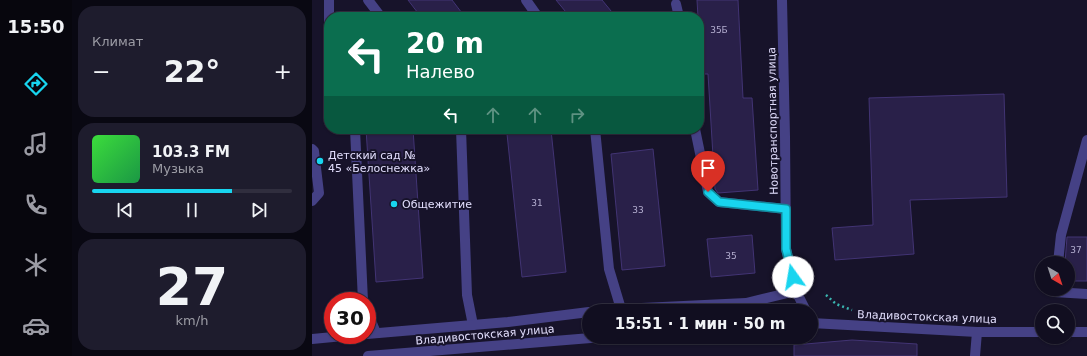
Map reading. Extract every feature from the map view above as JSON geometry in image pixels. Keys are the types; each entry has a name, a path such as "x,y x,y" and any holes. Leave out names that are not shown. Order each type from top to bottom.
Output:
{"street":[{"path":"329,0 329,12"},
{"path":"368,0 377,12"},
{"path":"526,0 534,12"},
{"name":"Новотранспортная улица","path":"782,0 786,249 796,291 802,304"},
{"path":"676,4 678,12"},
{"path":"356,134 363,292"},
{"path":"461,134 467,295 473,325"},
{"path":"596,134 609,269 620,304"},
{"path":"696,134 708,192 719,202 786,209"},
{"path":"1059,256 1061,234 1087,140"},
{"path":"312,149 314,151 319,193 312,201"},
{"path":"725,304 746,303 796,291"},
{"path":"1075,293 1087,294"},
{"path":"376,333 473,325 582,313"},
{"name":"Владивостокская улица","path":"818,322 977,332 1035,332"},
{"path":"975,356 977,332"},
{"path":"1075,332 1087,332"},
{"path":"312,339 324,338"},
{"name":"Владивостокская улица","path":"368,356 582,339"}],"building":[{"path":"408,0 452,0 461,12 417,12"},
{"path":"556,0 602,0 612,12 566,12"},
{"path":"697,0 738,0 743,98 752,98 758,190 718,193 715,189 708,74 704,74 704,12 698,12"},
{"path":"1004,94 1007,197 910,200 914,254 835,260 832,228 873,225 869,98"},
{"name":"Общежитие","path":"366,134 413,134 423,278 376,282"},
{"path":"507,134 551,134 566,272 522,277"},
{"path":"653,149 665,266 622,270 611,154"},
{"path":"752,235 755,273 711,277 707,239"},
{"path":"1067,237 1087,237 1087,281 1075,281 1075,256 1066,256"},
{"path":"852,340 917,344 917,356 794,356 794,345"}],"place":[{"name":"Детский сад № 45 «Белоснежка»","path":"320,161"},
{"name":"Общежитие","path":"394,204"}],"route":[{"path":"708,192 719,202 786,209 786,249 793,277"}]}
